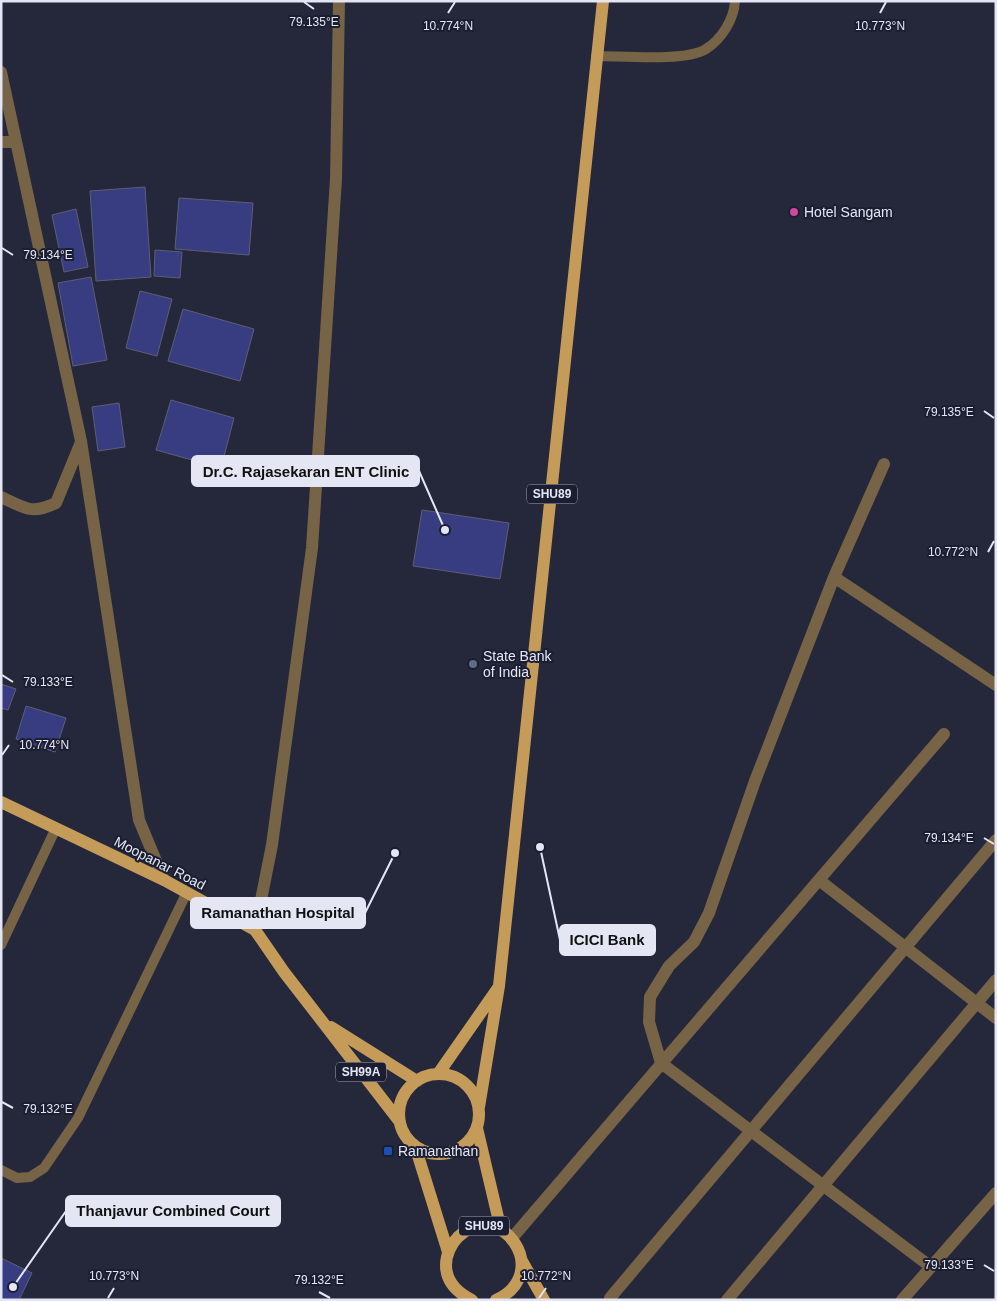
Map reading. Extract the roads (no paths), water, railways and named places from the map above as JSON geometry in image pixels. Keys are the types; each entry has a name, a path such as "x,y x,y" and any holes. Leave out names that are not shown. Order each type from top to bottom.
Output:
{"main road":[{"name":"SHU89","path":"522,1261 519,1248 507,1234 477,1128 499,986 603,1"},
{"name":"Moopanar Road","path":"1,802 164,880 255,930 400,1122"},
{"name":"SHU89","path":"438,1074 499,986"},
{"name":"Moopanar Road","path":"323,1021 417,1081"},
{"path":"400,1122 402,1099 408,1089 417,1081 427,1076 438,1074 460,1080 469,1087 479,1107"},
{"name":"SHU89","path":"400,1122 403,1131 415,1146 448,1252"},
{"path":"415,1146 426,1152 450,1152 462,1147 477,1128"},
{"name":"SHU89","path":"472,1300 455,1293 448,1277 446,1265 448,1252 454,1240 464,1232 476,1227 489,1226 507,1234"},
{"path":"497,1300 516,1285 522,1261"},
{"path":"522,1261 544,1300"}],"street":[{"path":"255,930 272,845 312,548 336,179 339,1"},
{"path":"1,72 15,142 50,290 81,441 139,820 164,880"},
{"path":"1,142 15,142"},
{"path":"1,497 26,508 41,511 56,503 81,441"},
{"path":"884,464 834,576 755,781 709,913 694,942 669,966 650,997 649,1022 661,1063 931,1267"},
{"path":"834,576 996,685"},
{"path":"507,1234 661,1063 944,734"},
{"path":"610,1298 904,946 996,840"},
{"path":"819,880 996,1018"},
{"path":"727,1300 996,980"},
{"path":"902,1300 996,1194"}],"lane":[{"path":"596,56 678,56 706,49 729,24 735,1"},
{"path":"1,945 56,828"},
{"path":"1,1170 17,1178 30,1177 44,1168 78,1118 187,892"}],"place":[{"name":"Hotel Sangam","path":"794,212"},
{"name":"Dr.C. Rajasekaran ENT Clinic","path":"445,530"},
{"name":"State Bank of India","path":"473,664"},
{"name":"ICICI Bank","path":"540,847"},
{"name":"Ramanathan Hospital","path":"395,853"},
{"name":"Ramanathan","path":"388,1151"},
{"name":"Thanjavur Combined Court","path":"13,1287"}]}
